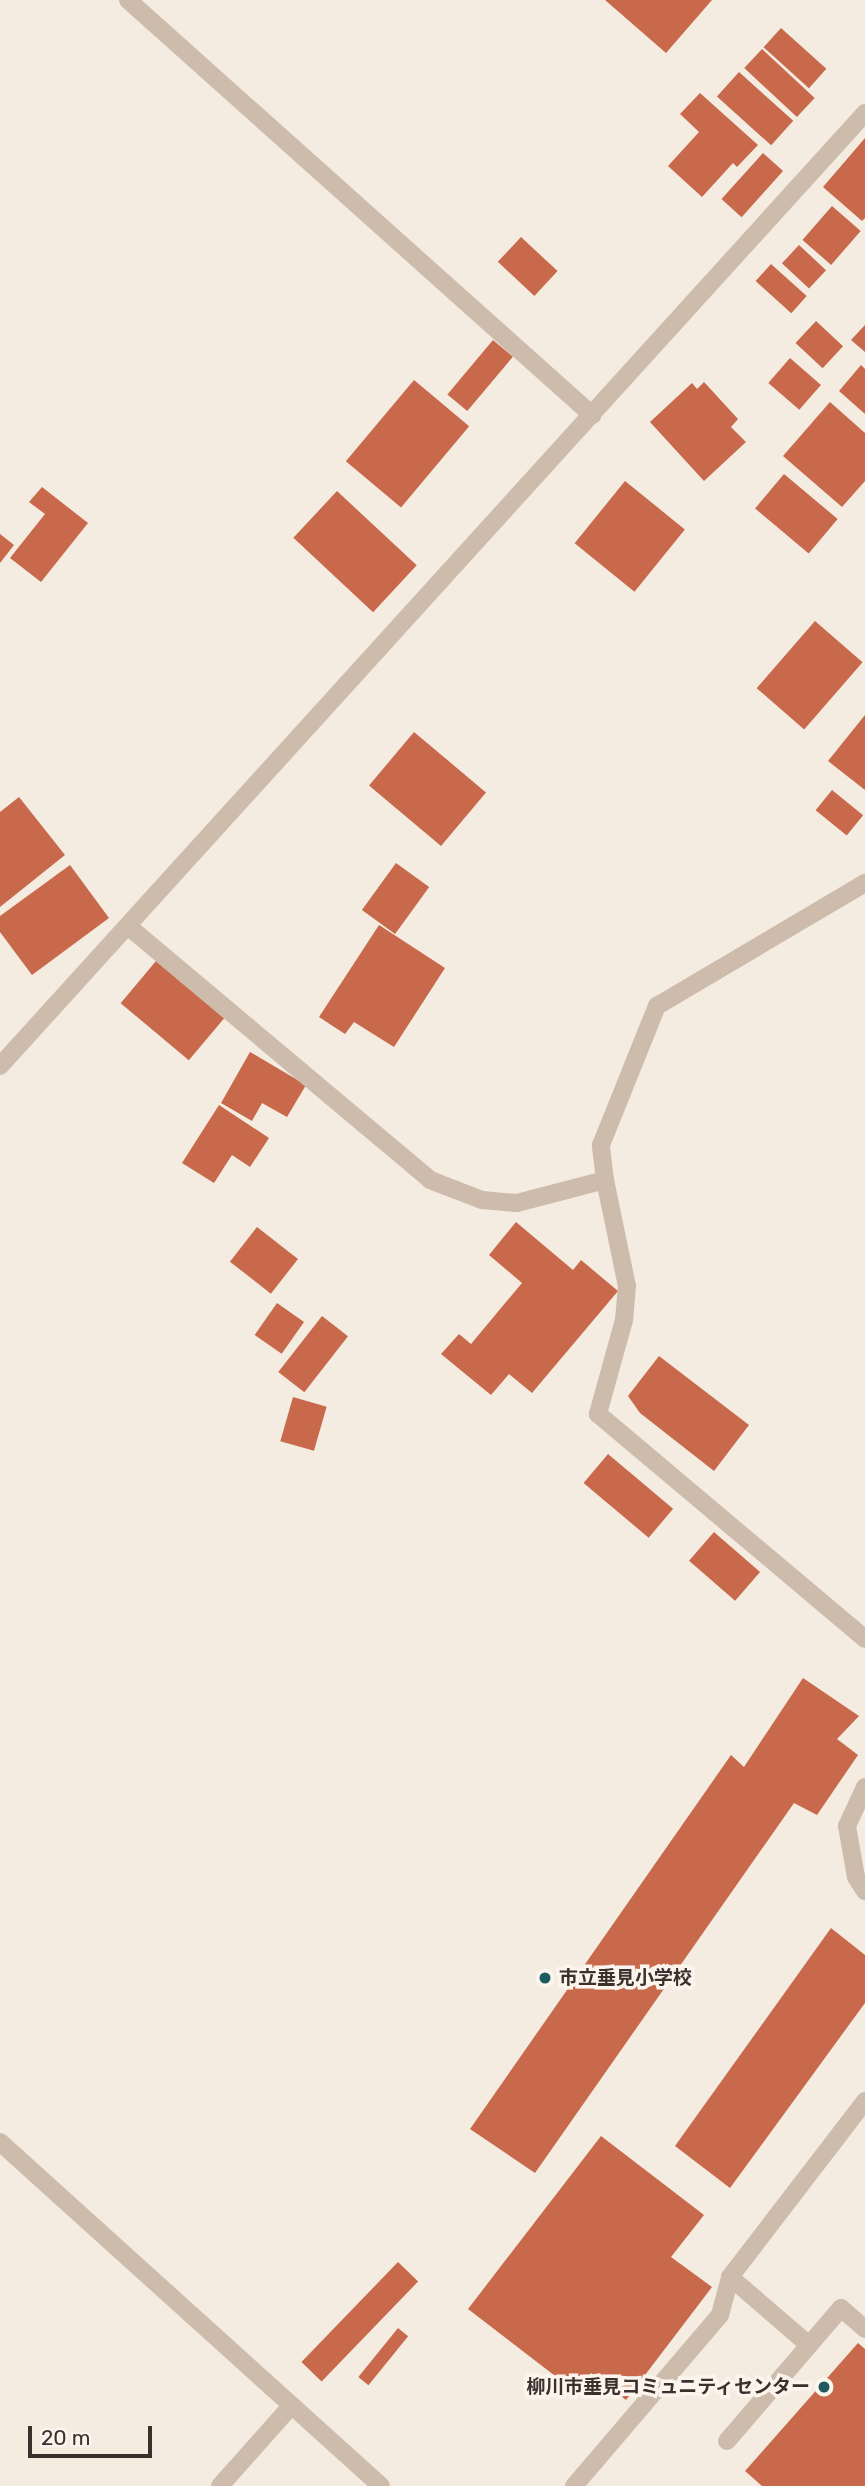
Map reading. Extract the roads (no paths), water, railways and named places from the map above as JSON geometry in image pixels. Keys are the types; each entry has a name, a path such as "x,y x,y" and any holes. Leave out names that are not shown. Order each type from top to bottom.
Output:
{"street":[{"path":"128,0 592,415"},
{"path":"0,1066 863,119"},
{"path":"865,883 657,1006 601,1146 605,1180 627,1286 624,1320 598,1415 865,1639"},
{"path":"129,927 430,1180 482,1200 517,1203 605,1180"},
{"path":"865,1787 847,1826 856,1877 865,1891"},
{"path":"574,2486 720,2315 730,2277 865,2101"},
{"path":"0,2143 381,2486"},
{"path":"730,2277 809,2346"},
{"path":"727,2441 841,2308 865,2329"},
{"path":"220,2486 292,2405"}],"place":[{"name":"市立垂見小学校","path":"545,1978"},
{"name":"柳川市垂見コミュニティセンター","path":"824,2387"}]}
